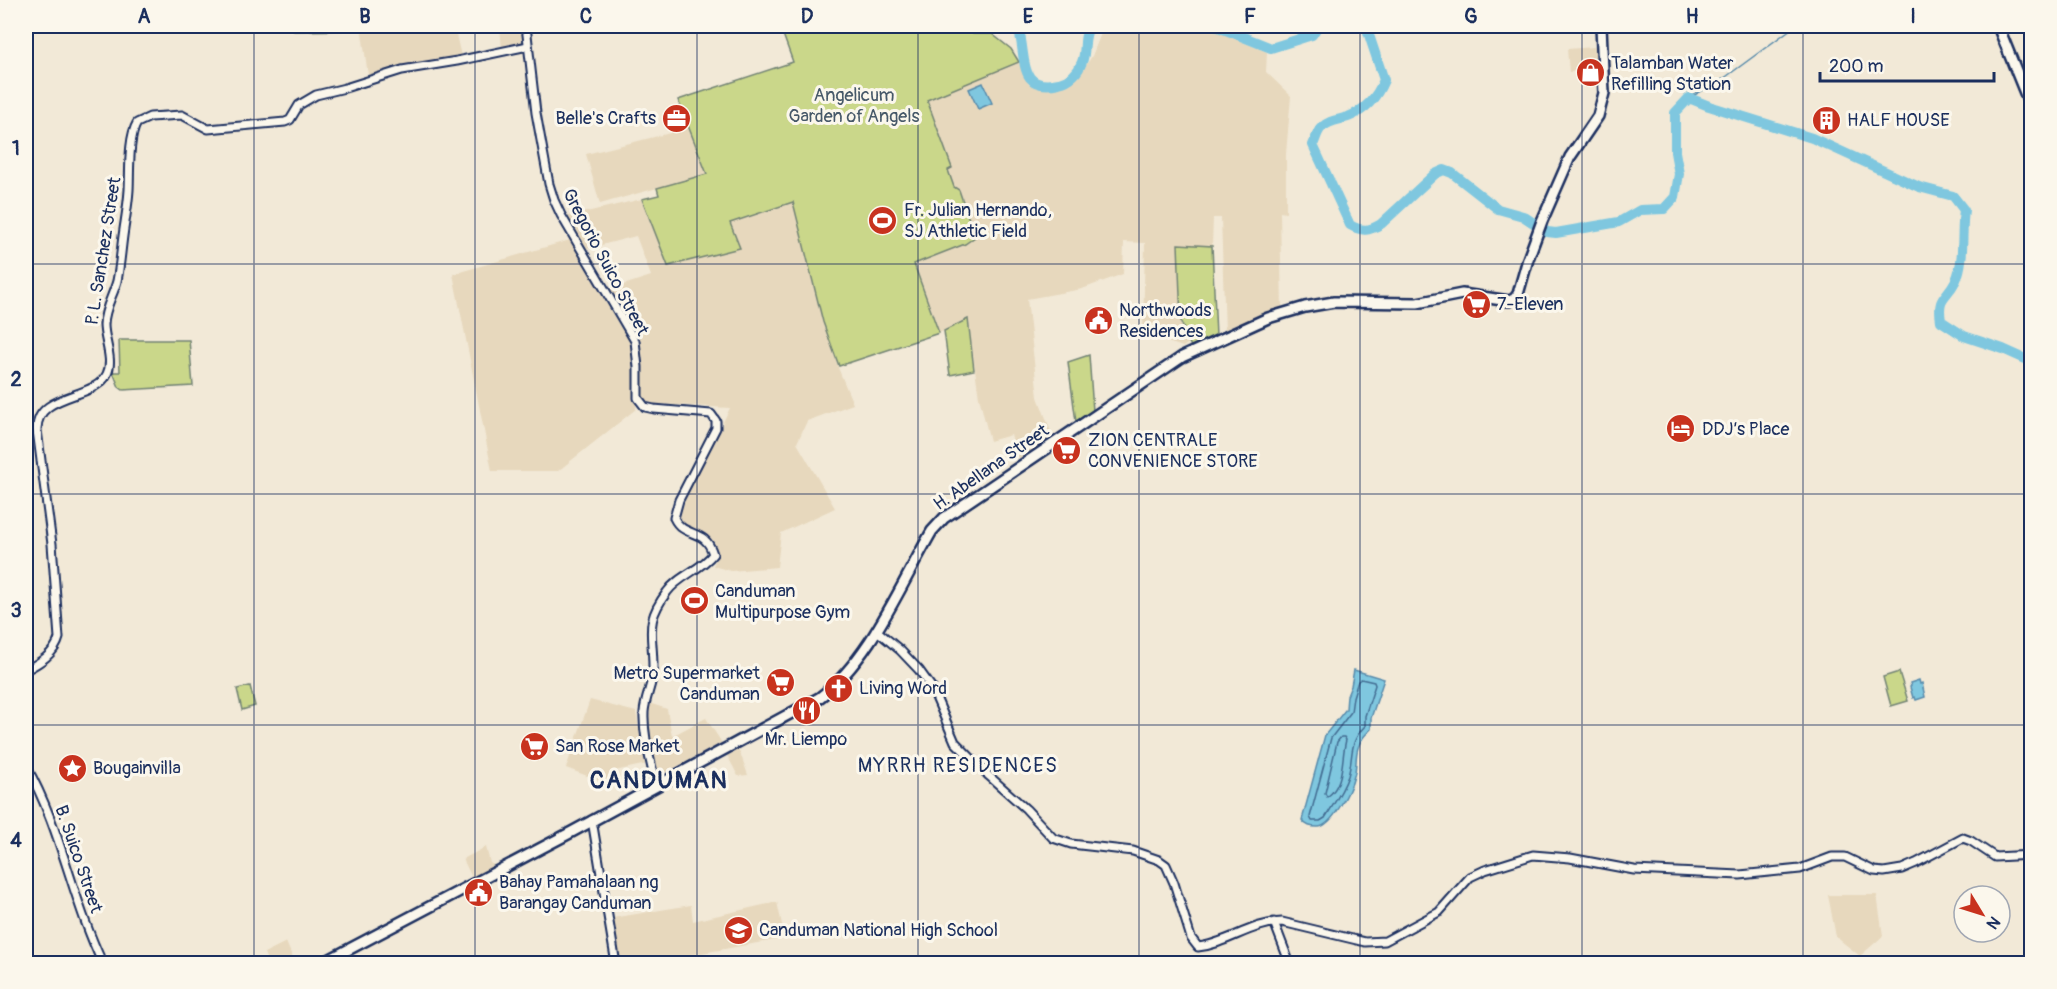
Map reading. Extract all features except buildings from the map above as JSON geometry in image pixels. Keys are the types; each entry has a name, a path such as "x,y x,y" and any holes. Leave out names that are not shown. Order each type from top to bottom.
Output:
{"main road":[{"name":"H. Abellana Street","path":"321,963 819,698 843,677 876,630 932,531 944,518 1182,357 1262,320 1305,307 1334,302 1417,303 1462,294 1509,301 1514,299 1518,294 1542,221 1570,157 1598,116 1604,93 1601,26"},
{"path":"1998,26 2031,110"}],"street":[{"name":"Gregorio Suico Street","path":"526,26 536,112 549,186 561,215 635,341 640,403 654,409 711,414 716,421 716,428 679,500 674,518 680,528 705,538 710,543 713,554 704,564 670,588 651,621 654,669 644,715 656,786"},
{"name":"P. L. Sanchez Street","path":"26,670 50,653 59,638 52,544 37,424 39,416 45,410 100,382 108,372 105,311 117,277 129,192 133,135 137,123 150,117 182,115 208,129 285,122 292,118 299,105 316,94 345,88 394,72 528,46"},
{"path":"876,630 900,650 932,688 955,742 988,776 1026,809 1053,838 1071,844 1133,851 1159,860 1166,865 1195,945 1202,947 1274,922 1365,942 1385,941 1439,912 1470,877 1533,855 1570,858 1634,870 1740,875 1800,869 1838,856 1852,859 1874,871 1893,871 1916,863 1962,838 1971,841 1995,857 2031,855"},
{"name":"B. Suico Street","path":"26,766 43,801 85,922 103,963"},
{"path":"592,820 616,963"},
{"path":"1274,922 1290,963"}],"shaded area":[{"path":"361,26 454,26 461,56 393,68 368,75"},
{"path":"500,26 521,26 524,44 502,50"},
{"path":"1104,26 1207,27 1267,52 1266,72 1291,96 1286,154 1286,213 1280,212 1282,310 1225,332 1221,218 1213,218 1212,246 1178,244 1181,322 1189,343 1183,347 1143,334 1145,243 1124,242 1123,274 1082,289 1027,299 1038,397 1053,437 1019,459 1011,435 990,441 979,397 968,320 939,333 914,264 818,301 839,370 853,404 807,421 797,443 835,508 781,533 777,567 731,571 713,566 718,554 714,542 706,534 680,522 679,516 730,408 647,403 642,399 639,338 611,289 651,276 636,236 586,249 565,217 642,199 668,266 739,248 730,223 793,201 861,203 952,168 927,100 1019,62 1029,84 1040,87 1070,80 1079,76 1092,56"},
{"path":"1595,47 1596,70 1569,72 1567,49"},
{"path":"690,128 707,174 600,204 586,154"},
{"path":"570,240 621,328 632,341 636,361 636,409 558,471 492,471 453,274"},
{"path":"590,700 636,712 647,764 610,772 606,783 566,768"},
{"path":"649,703 667,709 672,736 706,718 722,743 658,777 649,736 647,711"},
{"path":"739,750 748,775 738,776 727,755"},
{"path":"486,847 490,863 494,865 472,878 463,859"},
{"path":"1828,895 1877,895 1883,936 1860,956 1836,937"},
{"path":"777,902 785,938 648,963 621,963 612,918 691,905 693,921"},
{"path":"286,942 295,963 268,963 264,953"}],"green space":[{"path":"293,26 361,26 361,30 294,31"},
{"name":"Angelicum Garden of Angels","path":"780,26 962,26 973,34 992,34 1011,49 1019,62 927,100 952,168 948,170 954,187 959,190 975,237 965,244 914,264 939,333 839,366 823,322 793,202 730,223 740,248 668,266 642,199 659,195 657,188 707,174 678,100 793,62"},
{"path":"1178,244 1212,246 1216,336 1191,347 1181,322"},
{"path":"968,319 974,370 950,375 944,331"},
{"path":"119,340 189,340 193,386 123,390 119,387 113,372 120,372"},
{"path":"1089,355 1093,411 1076,422 1068,362"},
{"path":"1899,672 1908,701 1891,706 1883,677"},
{"path":"250,686 255,706 242,710 237,689"}],"water":[{"path":"983,83 992,103 978,109 969,89"},
{"path":"1354,670 1384,679 1371,718 1371,729 1359,745 1354,776 1340,806 1329,821 1318,827 1311,826 1302,820 1325,735 1346,709"},
{"path":"1919,680 1920,684 1922,683 1925,697 1916,700 1915,697 1913,698 1910,683"}],"waterway":[{"path":"1005,26 1019,31 1024,62 1030,78 1046,84 1063,82 1076,73 1083,57 1086,35 1090,26"},
{"path":"1216,26 1271,48 1312,35 1318,26"},
{"path":"1366,26 1384,80 1378,92 1365,107 1348,117 1324,125 1318,132 1313,145 1350,225 1366,230 1381,224 1435,174 1444,170 1452,173 1498,209 1523,216 1547,232 1556,233 1619,222 1640,210 1664,209 1675,197 1679,174 1675,152 1675,113 1689,98 1812,138 1919,187 1953,196 1964,210 1962,255 1956,280 1941,302 1941,321 1964,336 2032,362"},
{"path":"1689,98 1723,79 1795,26"}],"place":[{"name":"Talamban Water Refilling Station","path":"1590,73"},
{"name":"Belle's Crafts","path":"677,118"},
{"name":"HALF HOUSE","path":"1826,120"},
{"name":"Fr. Julian Hernando, SJ Athletic Field","path":"883,220"},
{"name":"7-Eleven","path":"1476,304"},
{"name":"Northwoods Residences","path":"1098,320"},
{"name":"DDJ’s Place","path":"1681,429"},
{"name":"ZION CENTRALE CONVENIENCE STORE","path":"1067,450"},
{"name":"Canduman Multipurpose Gym","path":"694,601"},
{"name":"Metro Supermarket Canduman","path":"781,683"},
{"name":"Living Word","path":"838,688"},
{"name":"Mr. Liempo","path":"806,710"},
{"name":"San Rose Market","path":"534,746"},
{"name":"Bougainvilla","path":"72,768"},
{"name":"Bahay Pamahalaan ng Barangay Canduman","path":"478,892"},
{"name":"Canduman National High School","path":"738,930"}],"district":[{"name":"MYRRH RESIDENCES","path":"958,765"},
{"name":"CANDUMAN","path":"659,780"}]}
